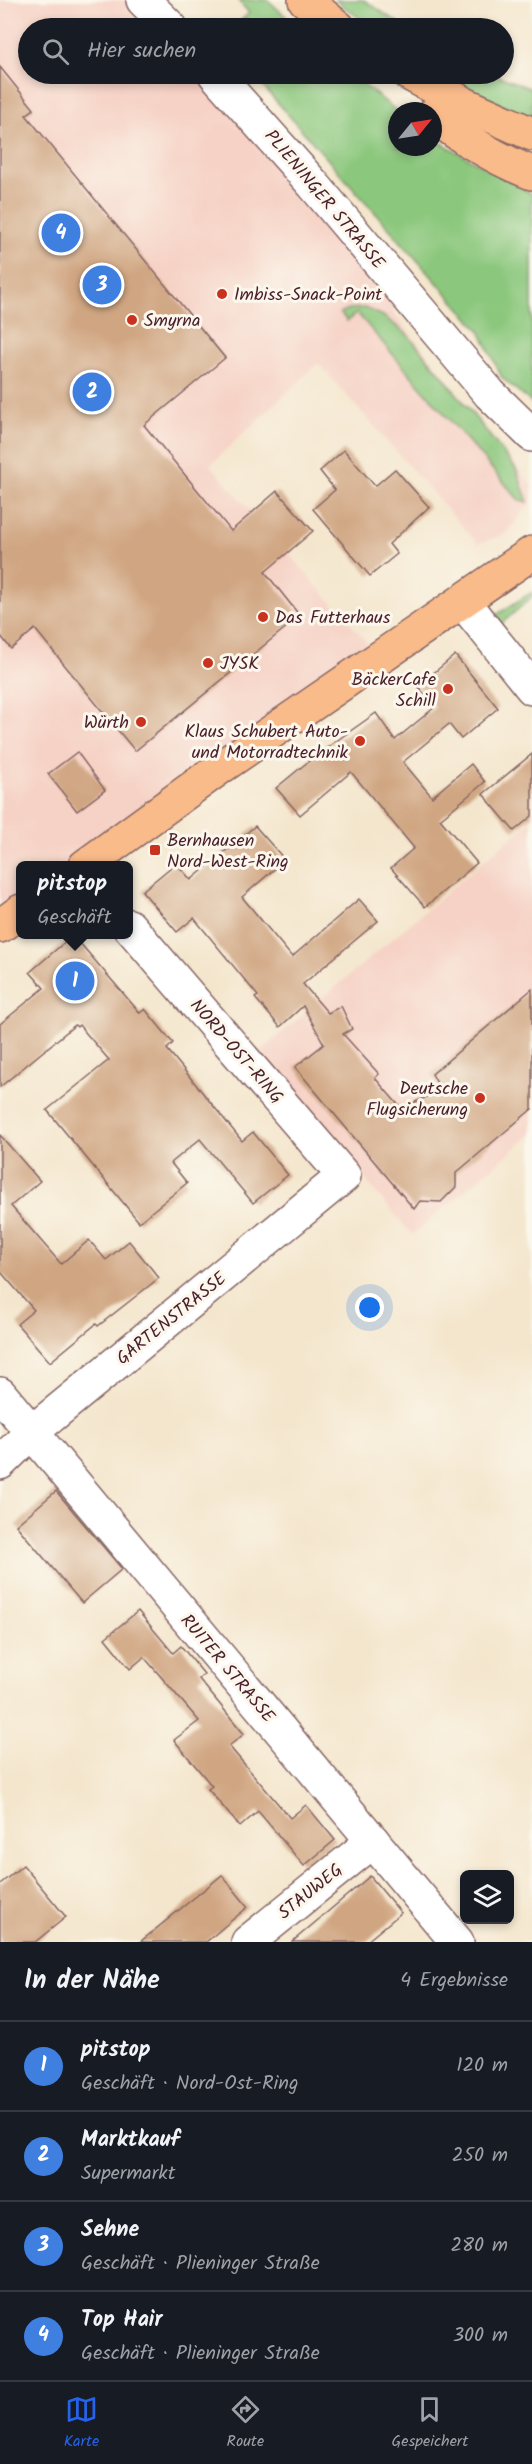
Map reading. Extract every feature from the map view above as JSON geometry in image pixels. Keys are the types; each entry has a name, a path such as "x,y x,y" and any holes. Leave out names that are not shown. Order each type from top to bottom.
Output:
{"main road":[{"path":"305,0 327,18"},
{"path":"399,84 419,102"},
{"path":"428,84 467,105 532,134"},
{"path":"442,121 529,173"},
{"path":"92,861 229,761 532,553"},
{"path":"0,926 16,915"}],"street":[{"path":"143,0 161,18"},
{"name":"PLIENINGER STRASSE","path":"224,84 313,184 490,394 531,436"},
{"path":"463,602 532,688"},
{"name":"NORD-OST-RING","path":"133,931 344,1176"},
{"name":"GARTENSTRASSE","path":"0,1463 32,1432 344,1176"},
{"name":"RUITER STRASSE","path":"0,1394 457,1942"},
{"name":"STAUWEG","path":"248,1942 373,1841"}],"shaded area":[{"path":"0,0 143,0 161,18 18,18 18,84 224,84 378,261 394,313 532,486 532,501 506,533 478,544 318,363 210,465 380,657 91,861 16,861 16,915 0,926"},
{"path":"532,820 532,1134 412,1235 258,1053"}],"green space":[{"path":"238,0 268,0 287,18 244,18 249,13"},
{"path":"335,0 364,0 391,18 359,18"},
{"path":"514,82 532,89 532,120 459,84 514,84"},
{"path":"261,84 363,84 388,104 388,156 442,156 442,143 532,194 532,403 502,378 480,331"},
{"path":"365,308 383,316 407,334 442,375 516,469 528,502 519,500 357,313 347,321 340,313 350,309"},
{"path":"532,592 532,597 500,625 496,615"}],"building":[{"path":"0,67 34,109 26,115 225,358 144,425 231,531 277,491 313,531 265,572 300,616 135,751 35,629 11,649 0,635"},
{"path":"344,450 375,486 395,469 429,507 389,544 397,554 370,576 313,509 335,490 320,471"},
{"path":"455,655 498,708 461,739 449,724 403,762 432,797 471,764 485,782 440,819 477,863 425,907 391,868 414,848 351,772 300,815 276,788 315,756 376,713 395,740 435,707 418,686"},
{"path":"77,752 105,790 77,811 48,774"},
{"path":"532,754 532,816 514,831 483,794"},
{"path":"255,826 285,860 242,897 292,957 359,899 378,921 303,984 328,1013 341,1006 352,1029 343,1034 379,1074 375,1078 401,1108 441,1091 432,1074 532,989 532,1109 456,1173 456,1187 441,1202 420,1201 414,1209 295,1067 324,1044 303,1006 280,1027 255,998 258,996 194,918 177,932 142,891 176,863 191,880"},
{"path":"68,939 76,939 140,1013 145,1009 173,1043 167,1049 242,1141 253,1132 288,1175 253,1203 200,1139 171,1163 187,1183 139,1222 47,1110 109,1060 79,1025 77,1027 75,1025 0,1087 0,1024 44,988 30,972"},
{"path":"0,1135 40,1181 11,1206 61,1264 89,1240 106,1260 129,1241 159,1278 98,1326 96,1324 50,1362 17,1324 34,1310 0,1271"},
{"path":"56,1491 122,1569 82,1603 16,1525"},
{"path":"138,1611 173,1653 181,1646 204,1674 199,1679 244,1734 229,1746 290,1818 306,1805 335,1840 304,1866 258,1811 240,1827 208,1789 212,1786 174,1740 199,1721 144,1657 130,1669 105,1638"},
{"path":"23,1865 66,1917 35,1942 0,1942 0,1884"},
{"path":"222,1875 248,1907 206,1942 140,1942"},
{"path":"370,1876 401,1913 366,1942 292,1942"}],"place":[{"name":"Top Hair","path":"61,233"},
{"name":"Sehne","path":"102,285"},
{"name":"Imbiss-Snack-Point","path":"222,294"},
{"name":"Smyrna","path":"132,320"},
{"name":"Marktkauf","path":"92,392"},
{"name":"Das Futterhaus","path":"263,617"},
{"name":"JYSK","path":"208,663"},
{"name":"BäckerCafe Schill","path":"448,689"},
{"name":"Würth","path":"141,722"},
{"name":"Klaus Schubert Auto- und Motorradtechnik","path":"360,741"},
{"name":"Bernhausen Nord-West-Ring","path":"155,850"},
{"name":"pitstop","path":"75,981"},
{"name":"Deutsche Flugsicherung","path":"480,1098"}]}
